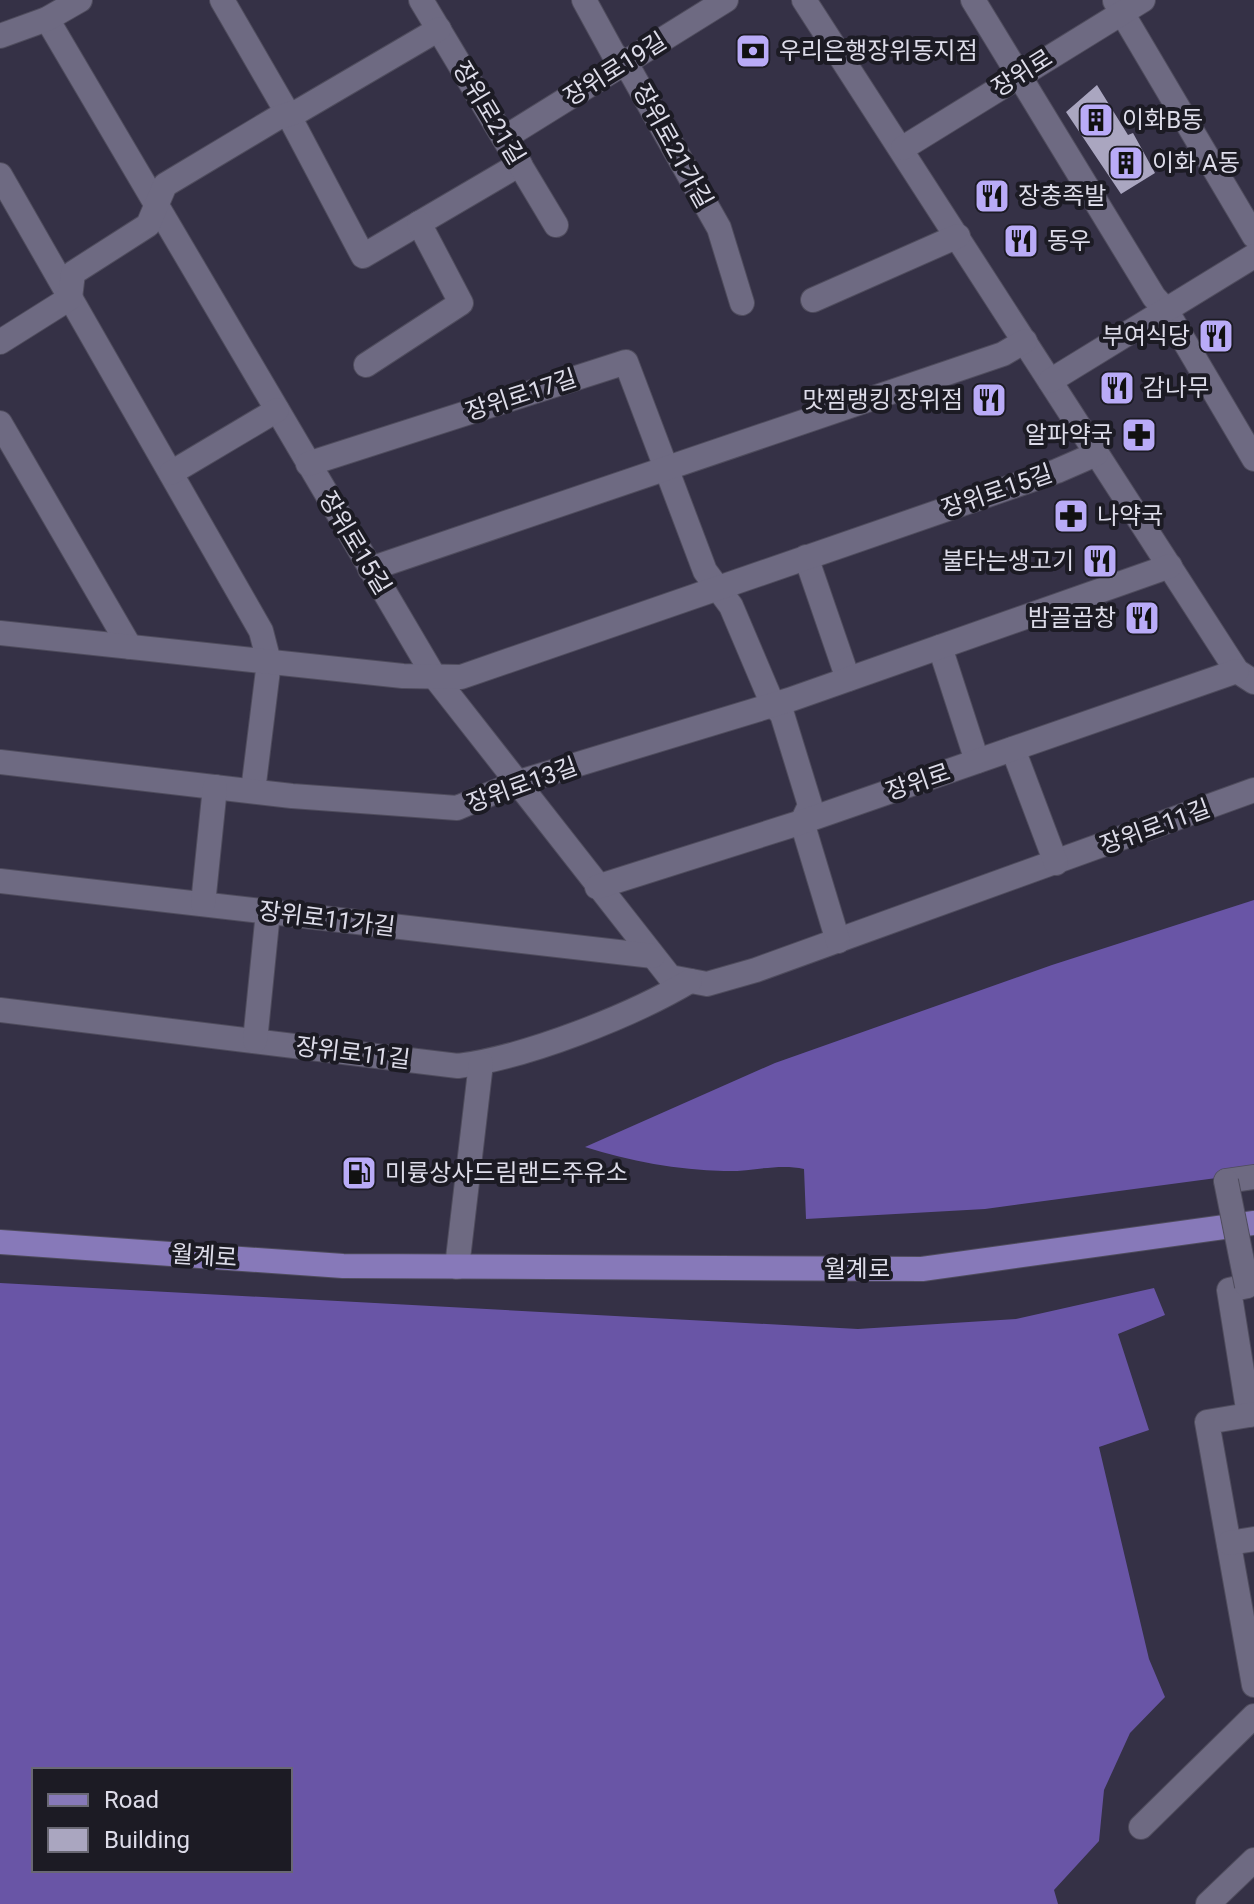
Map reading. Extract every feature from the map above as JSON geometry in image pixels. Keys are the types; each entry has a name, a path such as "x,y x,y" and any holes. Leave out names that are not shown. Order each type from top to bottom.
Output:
{"main road":[{"name":"월계로","path":"0,1242 343,1266 922,1269 1254,1223"}],"street":[{"path":"0,36 47,19 80,0"},
{"path":"222,0 288,114 363,256 520,164"},
{"name":"장위로21길","path":"421,0 556,225"},
{"name":"장위로21가길","path":"584,0 632,74 719,228 742,303"},
{"name":"장위로19길","path":"504,138 726,0"},
{"name":"장위로","path":"597,887 802,822 1013,749 1246,676 1096,454 903,148 804,0"},
{"path":"973,0 1154,297 1166,310 1254,459"},
{"path":"1126,4 1254,236"},
{"name":"장위로","path":"903,148 1126,4"},
{"name":"장위로15길","path":"47,19 434,676"},
{"path":"70,298 73,273 148,225 165,185 439,29"},
{"path":"0,175 261,631 269,662 253,791"},
{"path":"366,365 461,303 419,223"},
{"path":"813,300 958,236"},
{"path":"1050,381 1254,256"},
{"path":"0,342 70,298"},
{"path":"370,569 1003,354 1025,341"},
{"name":"장위로17길","path":"308,464 626,362 666,469"},
{"path":"171,473 277,410"},
{"path":"0,423 130,647"},
{"name":"장위로15길","path":"0,633 269,662 461,677 1057,471 1096,454"},
{"path":"666,469 705,571 731,606 773,705 782,714 810,805 802,822 838,941"},
{"path":"806,557 848,679"},
{"name":"장위로13길","path":"0,762 253,791 457,808 516,783 773,705 1170,566"},
{"path":"940,647 977,761"},
{"path":"434,676 670,977 690,981"},
{"path":"1013,749 1056,863"},
{"path":"203,904 215,787"},
{"name":"장위로11길","path":"0,1010 458,1066 481,1063 652,1004 690,981 707,984 838,941 1254,790"},
{"name":"장위로11가길","path":"0,881 653,956"},
{"path":"255,1041 268,912"},
{"path":"457,1267 481,1063"},
{"path":"1254,1177 1226,1181 1247,1286 1229,1290 1252,1414 1207,1422 1254,1685"},
{"path":"1229,1543 1254,1539"},
{"path":"1141,1827 1254,1716"},
{"path":"1208,1904 1254,1860"}],"shaded area":[{"path":"1254,900 1254,1173 985,1209 806,1219 804,1169 689,1169 585,1147 775,1063 1052,965"},
{"path":"0,1283 858,1329 1016,1319 1154,1288 1165,1315 1118,1334 1149,1430 1099,1447 1149,1659 1165,1697 1130,1733 1104,1790 1099,1841 1054,1890 1058,1904 0,1904"}],"building":[{"path":"1097,85 1128,135 1133,133 1155,173 1121,194 1066,112"}],"place":[{"name":"우리은행장위동지점","path":"753,51"},
{"name":"이화B동","path":"1096,120"},
{"name":"이화 A동","path":"1126,163"},
{"name":"장충족발","path":"992,196"},
{"name":"동우","path":"1021,241"},
{"name":"부여식당","path":"1216,336"},
{"name":"감나무","path":"1117,388"},
{"name":"맛찜랭킹 장위점","path":"989,400"},
{"name":"알파약국","path":"1139,435"},
{"name":"나약국","path":"1071,516"},
{"name":"불타는생고기","path":"1100,561"},
{"name":"밤골곱창","path":"1142,618"},
{"name":"미륭상사드림랜드주유소","path":"359,1173"}]}
